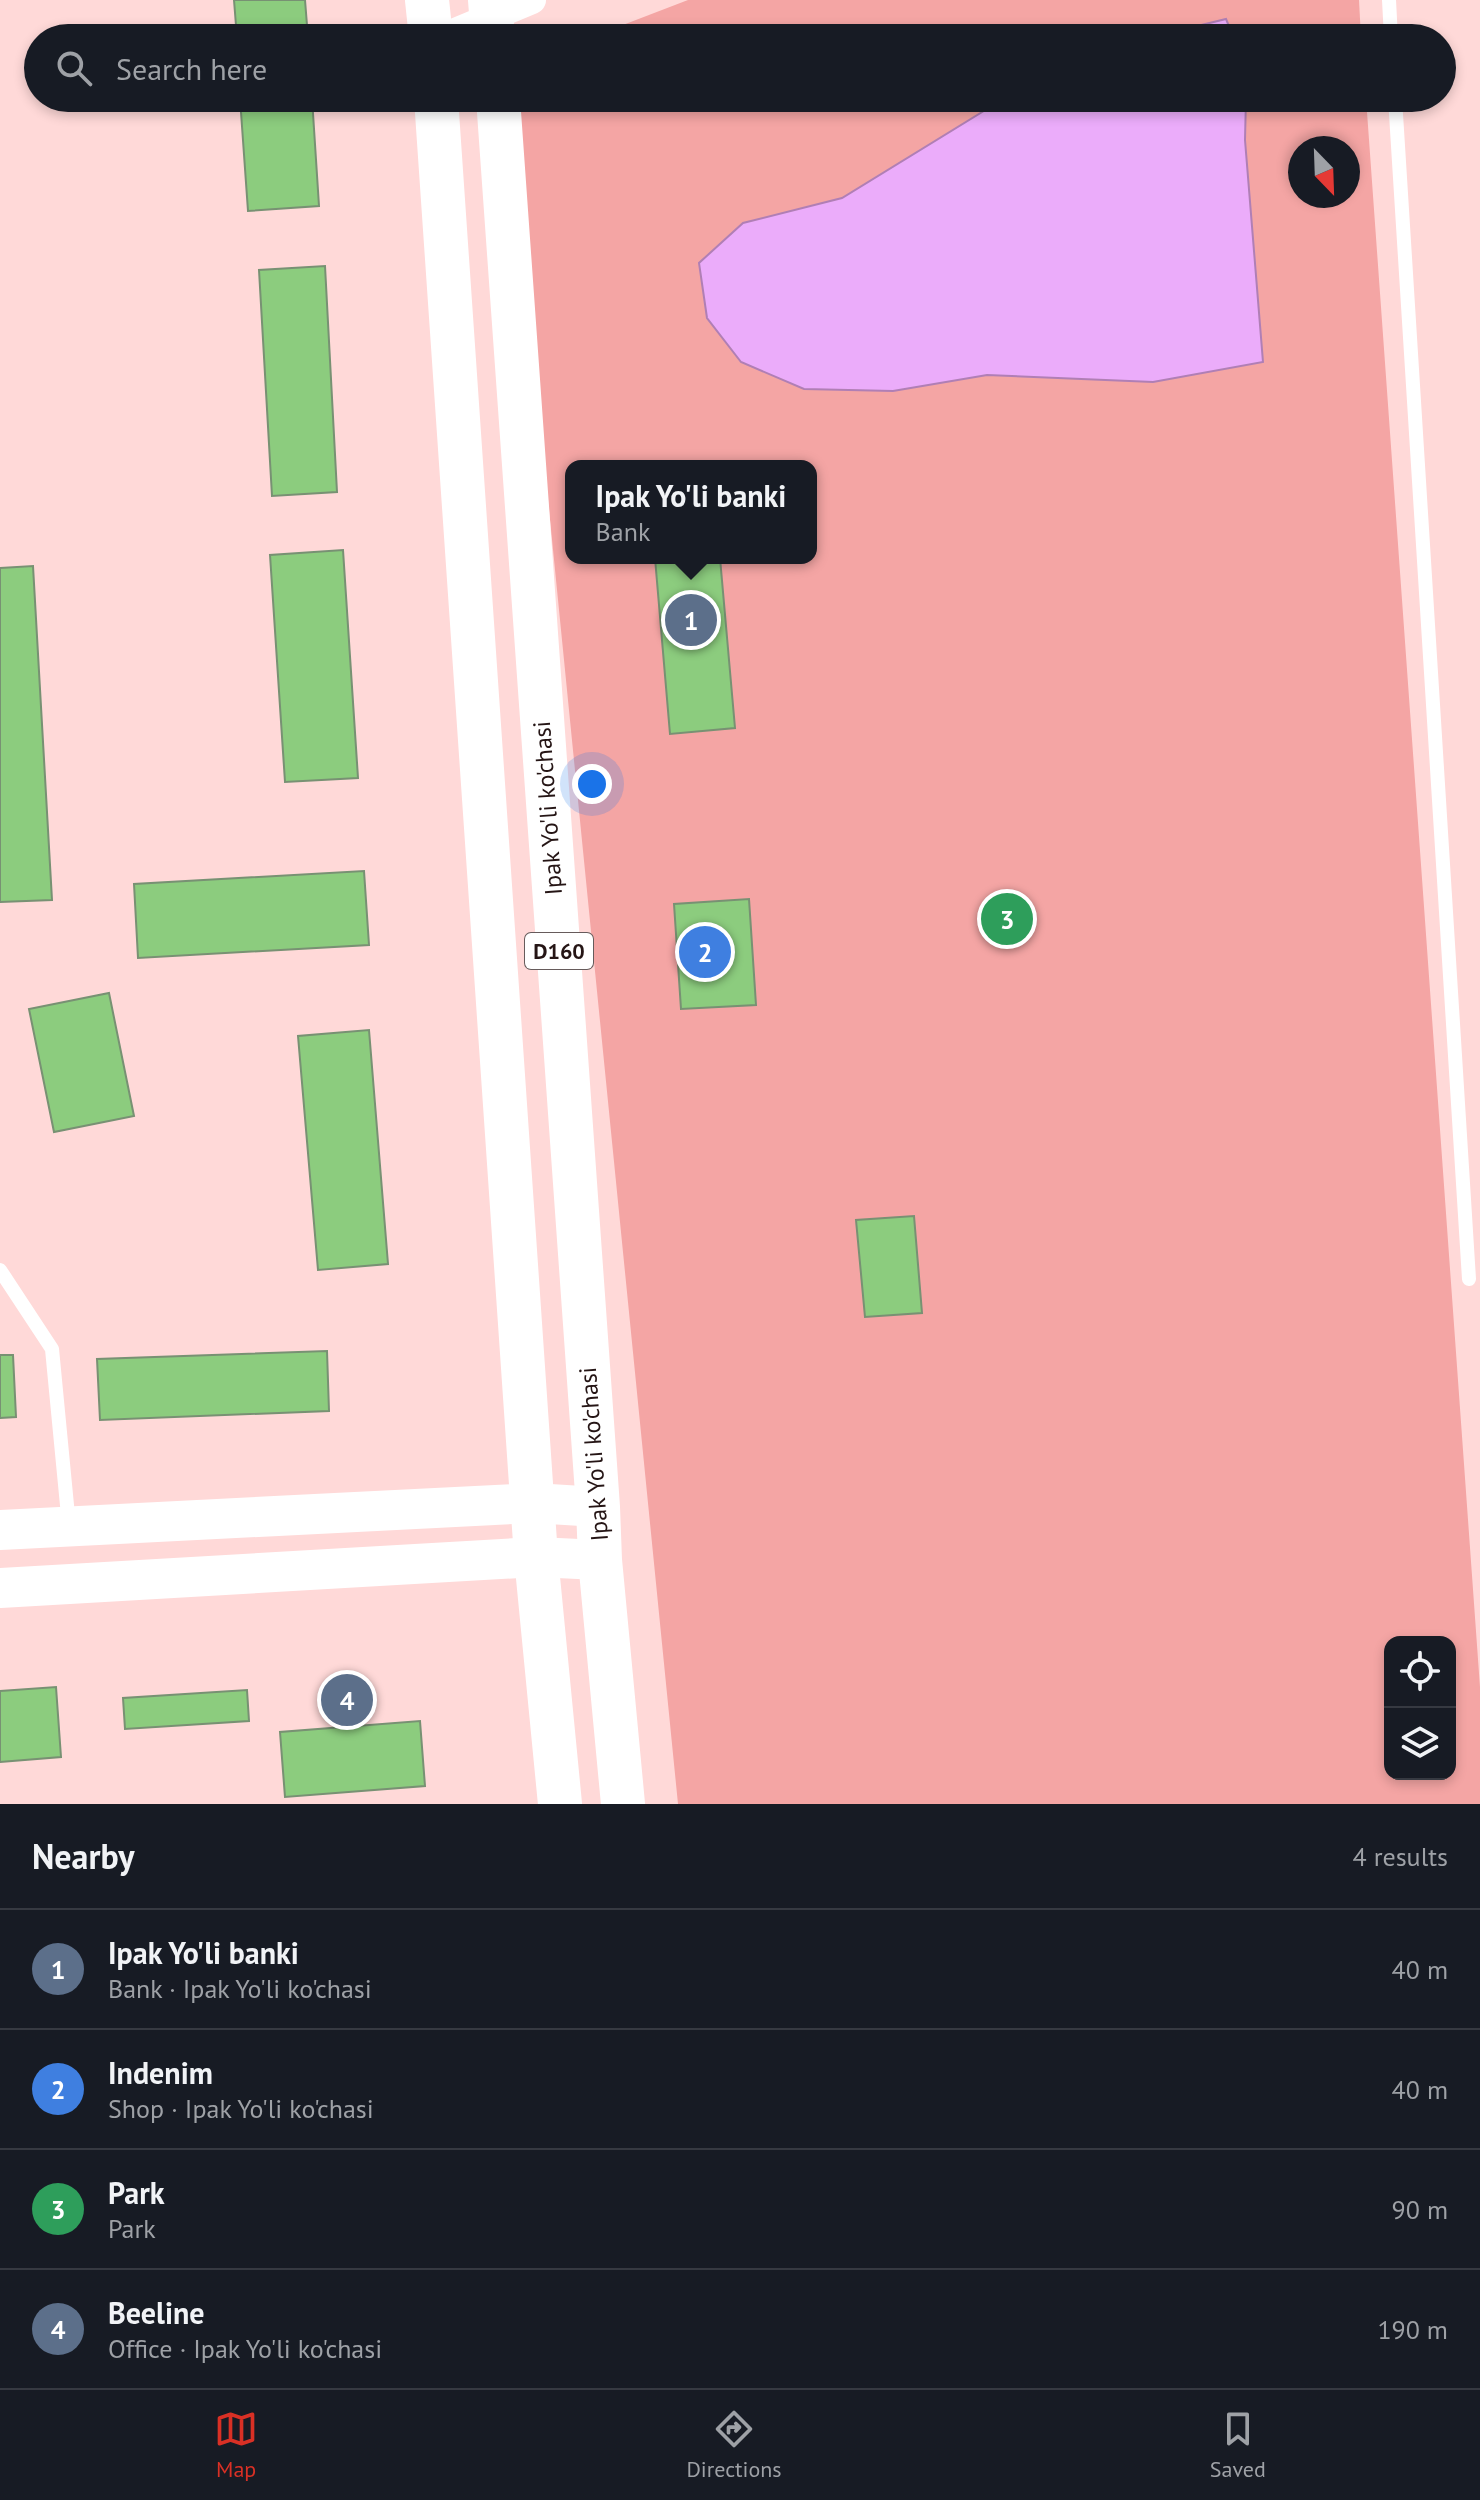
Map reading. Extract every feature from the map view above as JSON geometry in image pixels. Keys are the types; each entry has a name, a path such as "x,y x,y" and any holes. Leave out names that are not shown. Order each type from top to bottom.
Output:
{"main road":[{"path":"427,0 430,24"},
{"name":"D160","path":"437,112 536,1557 560,1804"},
{"name":"Ipak Yo'li ko'chasi","path":"499,112 600,1560 623,1804"}],"street":[{"path":"491,18 532,0"},
{"path":"0,1530 533,1503 598,1507"},
{"path":"0,1588 536,1557 600,1560"}],"lane":[{"path":"1389,0 1390,24"},
{"path":"1396,112 1469,1279"},
{"path":"0,1270 52,1349 69,1526"}],"shaded area":[{"path":"688,0 1359,0 1360,24 625,24"},
{"path":"1226,19 1228,24 1205,24"},
{"path":"509,112 1367,112 1480,1687 1480,1804 678,1804"},
{"path":"982,112 1246,112 1245,140 1263,362 1153,382 987,375 893,391 804,389 741,362 707,318 699,263 743,223 842,198"}],"building":[{"path":"234,0 305,0 307,24 236,24"},
{"path":"241,112 313,112 319,206 248,211"},
{"path":"325,266 337,492 272,496 259,270"},
{"path":"343,550 358,778 285,782 270,555"},
{"path":"656,564 721,564 735,728 670,734"},
{"path":"33,566 52,900 0,902 0,568"},
{"path":"364,871 369,945 138,958 134,884"},
{"path":"749,899 756,1005 681,1009 674,904"},
{"path":"109,993 134,1116 54,1132 29,1009"},
{"path":"369,1030 388,1264 318,1270 298,1036"},
{"path":"914,1216 922,1313 865,1317 856,1220"},
{"path":"327,1351 329,1411 100,1420 97,1359"},
{"path":"0,1355 13,1355 16,1417 0,1418"},
{"path":"56,1687 61,1757 0,1762 0,1691"},
{"path":"247,1690 249,1721 125,1729 123,1698"},
{"path":"420,1721 425,1786 285,1797 280,1732"}],"place":[{"name":"Ipak Yo'li banki","path":"691,620"},
{"name":"Park","path":"1007,919"},
{"name":"Indenim","path":"705,952"},
{"name":"Beeline","path":"347,1700"}]}
